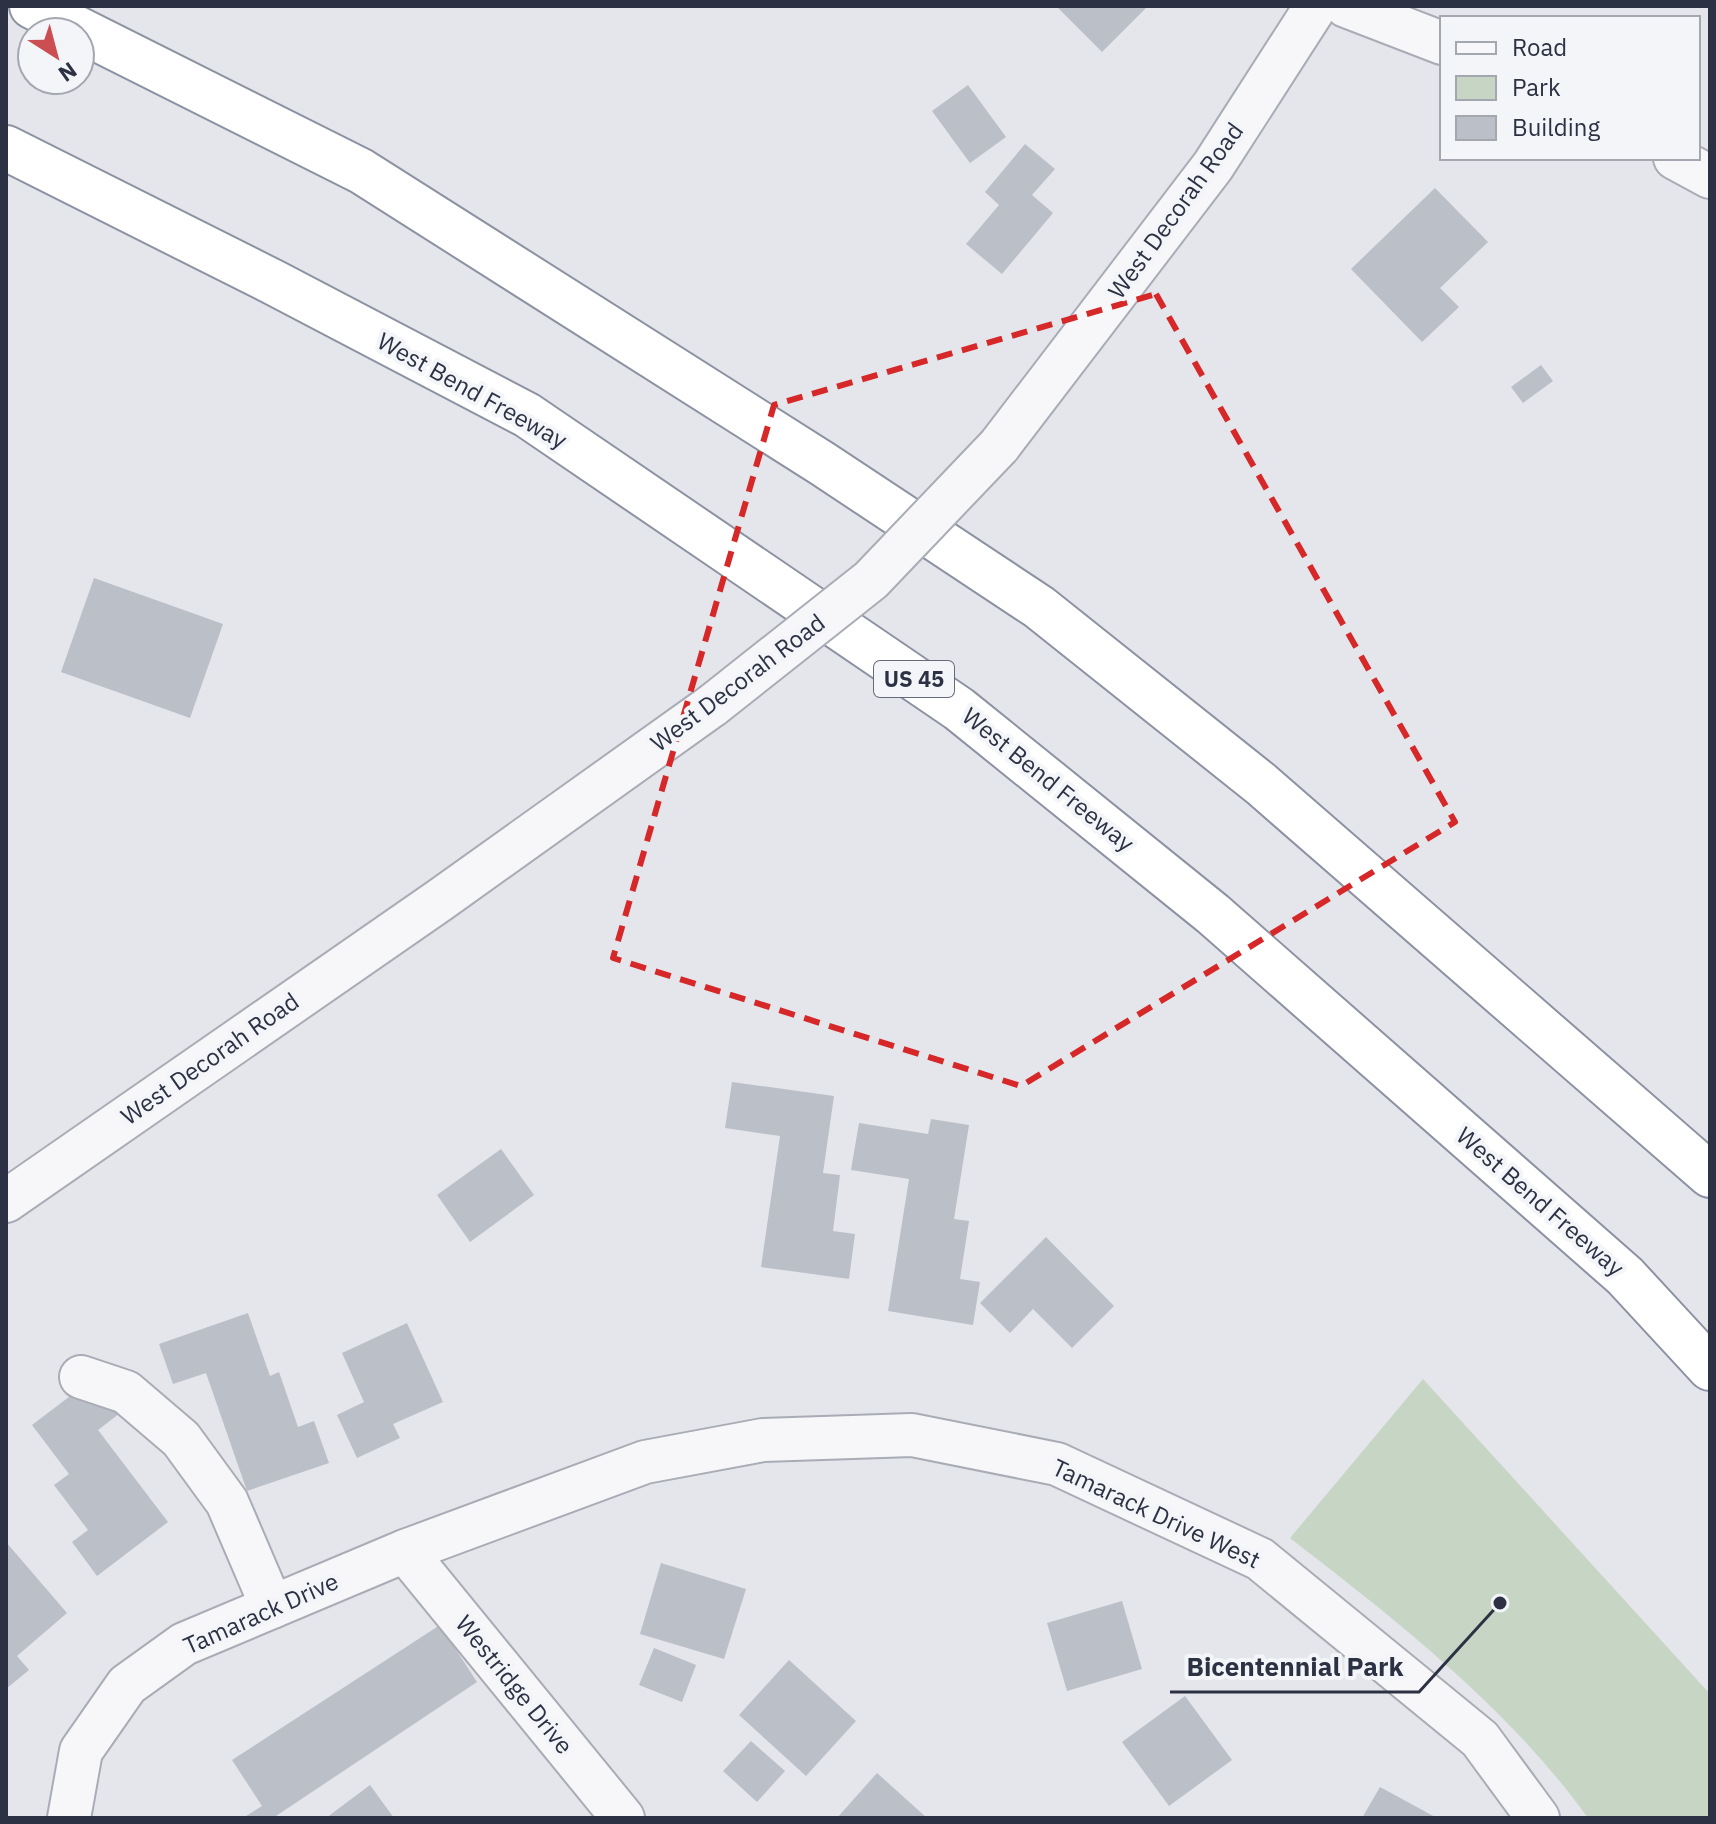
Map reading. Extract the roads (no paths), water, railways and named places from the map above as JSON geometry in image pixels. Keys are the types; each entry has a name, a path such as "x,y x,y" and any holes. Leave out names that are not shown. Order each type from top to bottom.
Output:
{"highway":[{"path":"32,6 361,171 823,464 1039,607 1261,784 1710,1175"},
{"name":"West Bend Freeway","path":"6,148 273,282 527,415 959,709 1213,914 1625,1276 1710,1368"}],"street":[{"name":"West Decorah Road","path":"6,1201 440,900 713,705 871,580 999,446 1213,166 1316,6"},
{"path":"1346,6 1440,42"},
{"path":"1679,160 1710,177"},
{"path":"81,1377 126,1392 181,1439 227,1502 272,1607"},
{"name":"Tamarack Drive West","path":"405,1551 645,1462 763,1440 912,1435 1057,1464 1260,1559 1480,1739 1538,1818"},
{"name":"Tamarack Drive","path":"69,1818 81,1751 127,1685 184,1644 405,1551"},
{"name":"Westridge Drive","path":"405,1551 623,1818"}],"place":[{"name":"Bicentennial Park","path":"1500,1603"}]}
